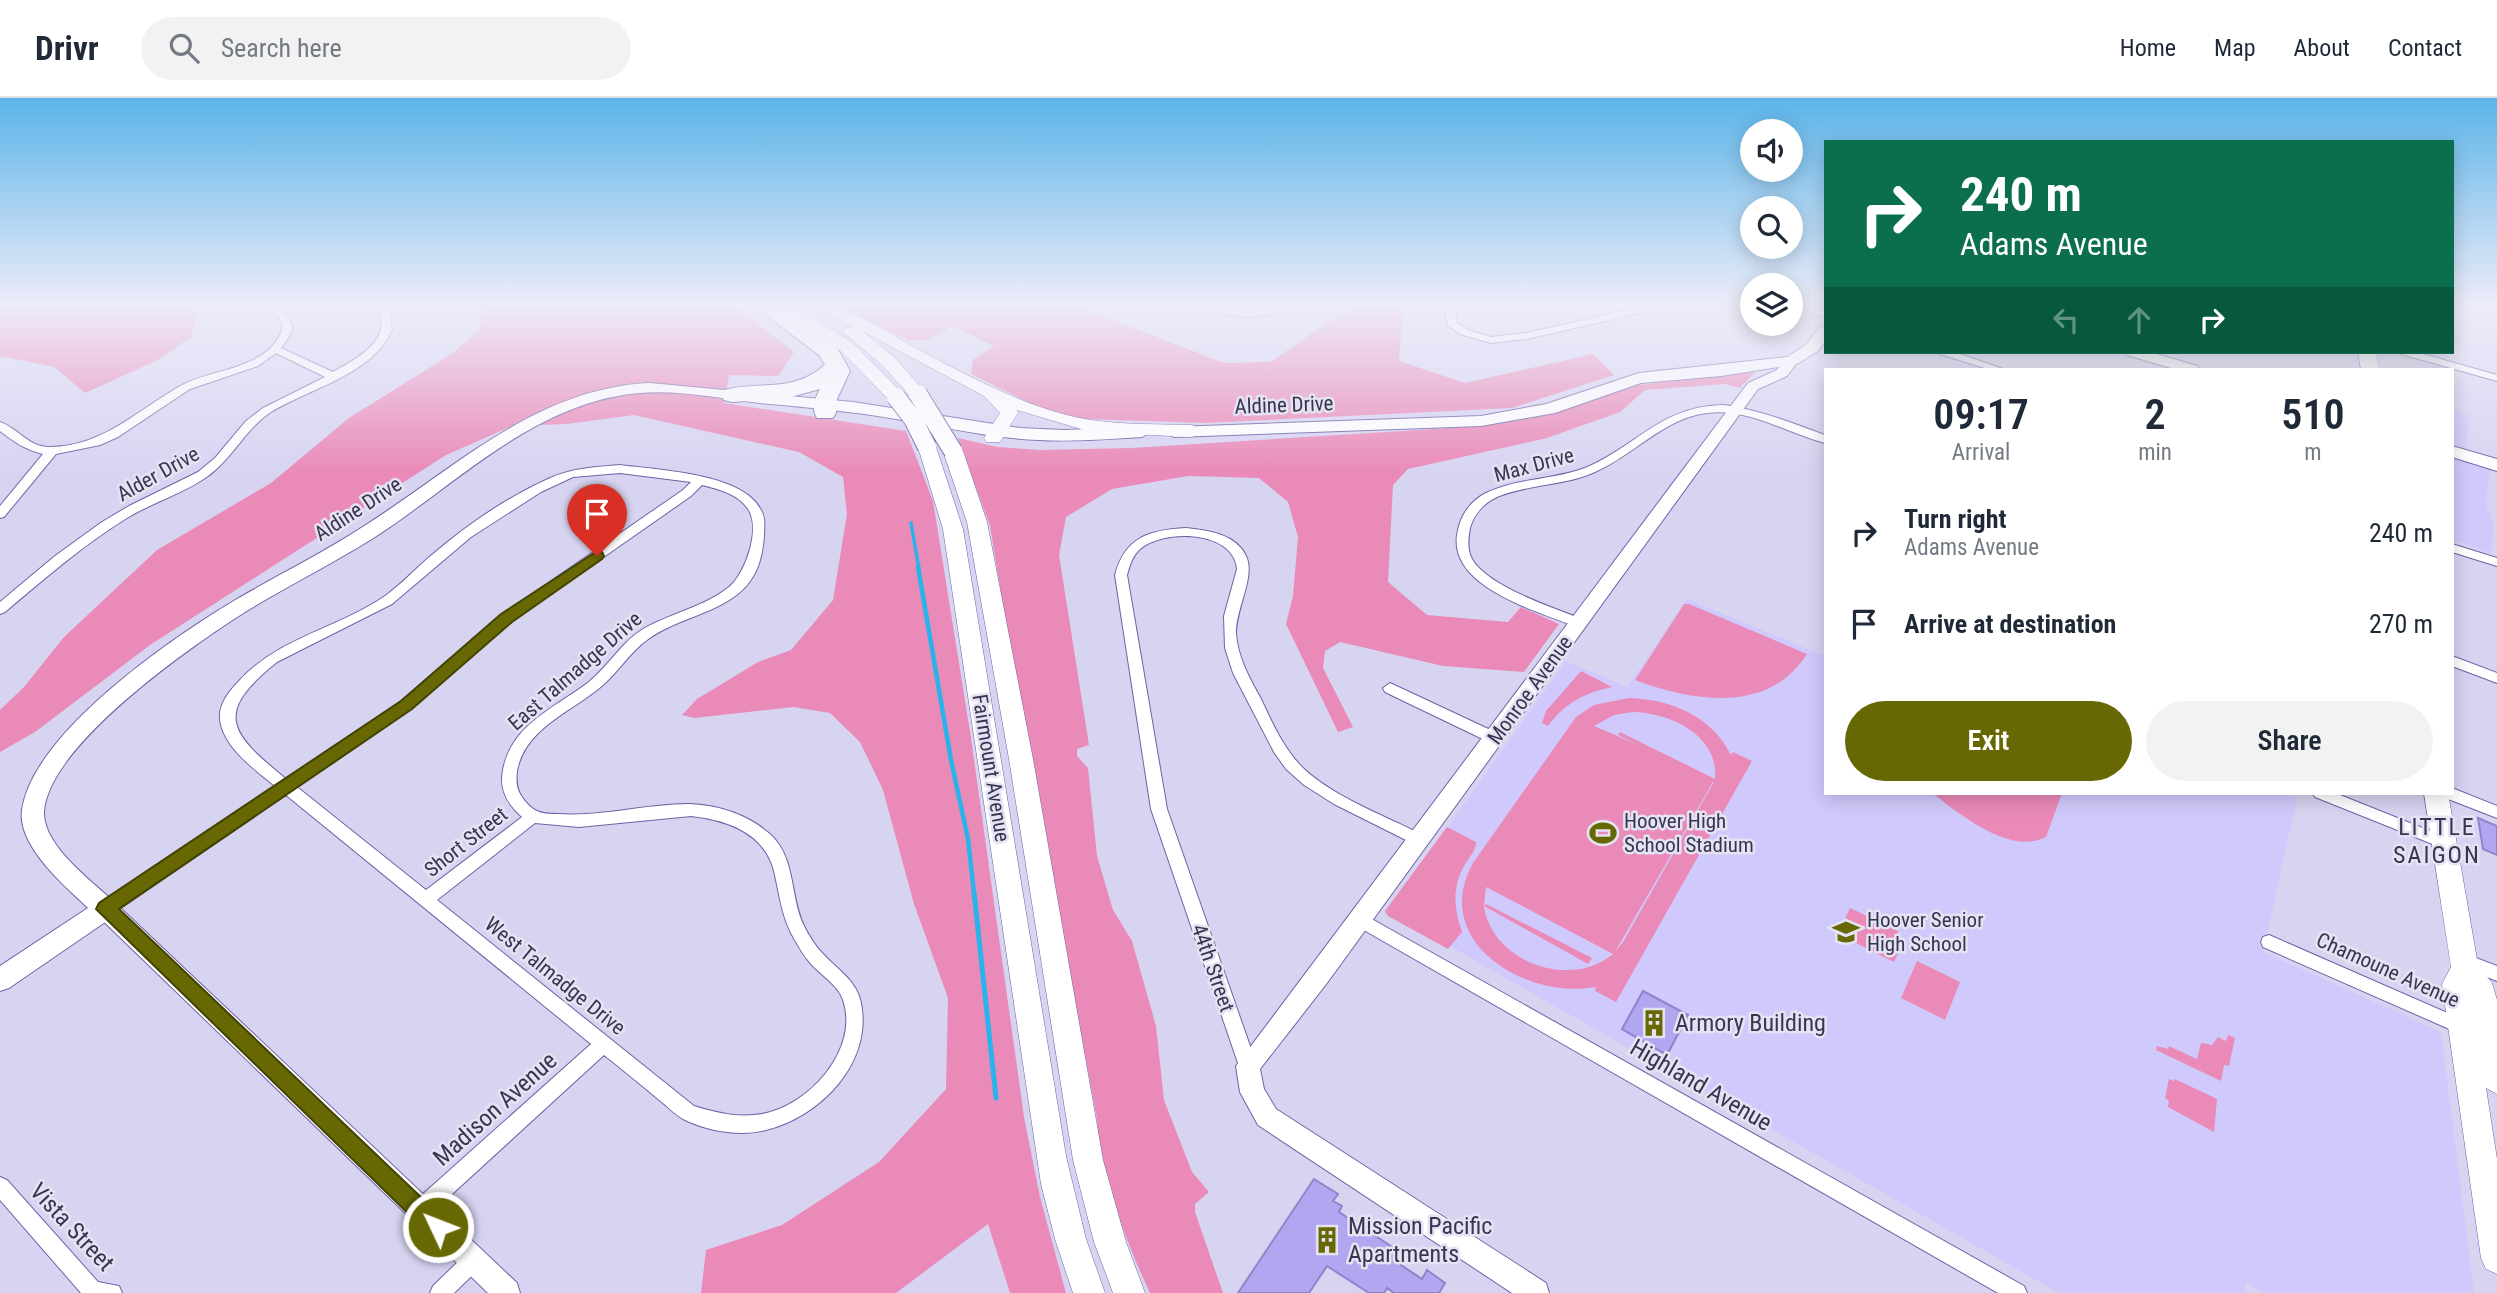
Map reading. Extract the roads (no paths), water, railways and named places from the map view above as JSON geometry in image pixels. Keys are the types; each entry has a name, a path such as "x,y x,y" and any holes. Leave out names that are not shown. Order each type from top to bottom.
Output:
{"highway":[{"path":"826,408 839,371 834,362"},
{"path":"732,395 749,391 784,393 803,390 822,381 836,366"}],"main road":[{"name":"Fairmount Avenue","path":"861,362 913,419 927,447 953,529 1039,1072 1049,1153 1074,1256 1089,1293"},
{"name":"Fairmount Avenue","path":"889,362 918,394 953,451 979,536 1021,759 1088,1160 1110,1242 1129,1293"},
{"path":"932,362 987,391 1071,423 1192,431"},
{"name":"Aldine Drive","path":"106,909 46,850 35,832 32,816 35,800 51,767 69,743 95,717 174,652 246,603 398,513 499,438 557,409 592,397 624,390 676,387 732,395 772,406 826,408 1069,443 1147,438 1192,431 1481,421 1549,409 1639,378 1721,371 1780,362"},
{"path":"2166,362 2188,368"},
{"path":"987,391 1008,409 1007,418 996,434"},
{"path":"2454,452 2497,465"},
{"path":"2436,795 2464,964 2482,992 2497,1081"},
{"path":"0,980 106,909"},
{"path":"2464,964 2456,984 2490,1171 2497,1258"}],"street":[{"path":"0,425 22,444 36,450 52,451 96,442 114,434 186,387 257,362"},
{"path":"302,362 334,377"},
{"name":"Alder Drive","path":"0,609 88,537 125,513 211,468 236,438 260,416 334,377 353,362"},
{"name":"Monroe Avenue","path":"1248,1066 1361,920 1753,386 1782,373 1790,362"},
{"path":"1975,362 1995,368"},
{"path":"2440,362 2497,378"},
{"path":"1737,408 1824,439"},
{"name":"Max Drive","path":"1579,623 1487,583 1474,571 1461,551 1472,508 1492,495 1594,468 1685,413 1737,408"},
{"path":"0,514 52,451"},
{"name":"East Talmadge Drive","path":"287,787 237,742 229,730 227,712 233,697 253,673 273,656 378,607 408,586 457,540 566,475 620,469 739,492 755,507 759,518 756,559 752,568 733,591 717,601 663,624 637,640 602,678 528,735 509,765 508,788 515,802 532,817"},
{"path":"508,1293 106,909 406,705 507,618 687,494 698,482"},
{"name":"44th Street","path":"1419,840 1299,773 1281,751 1237,667 1230,639 1231,609 1242,582 1243,566 1236,550 1212,534 1176,531 1140,544 1126,558 1121,575 1159,809 1248,1066 1252,1092 1267,1117 1536,1293"},
{"path":"2454,549 2497,562"},
{"path":"2454,663 2497,678"},
{"path":"1390,688 1494,738"},
{"name":"West Talmadge Drive","path":"287,787 689,1113 744,1125 767,1122 793,1112 816,1096 837,1072 849,1050 855,1024 852,1001 840,979 817,959 806,945 793,920 780,859 766,840 741,822 719,814 695,810 578,821 532,817"},
{"path":"2325,795 2445,843"},
{"path":"2453,795 2497,812"},
{"name":"Short Street","path":"425,900 532,817"},
{"name":"Highland Avenue","path":"1361,920 2017,1293"},
{"name":"Chamoune Avenue","path":"2269,942 2489,1039"},
{"name":"Chamoune Avenue","path":"2464,964 2497,974"},
{"name":"Madison Avenue","path":"420,1210 603,1044"},
{"name":"Vista Street","path":"0,1186 93,1292 112,1293"},
{"path":"440,1293 473,1261"}],"waterway":[{"path":"911,523 919,569"},
{"path":"918,567 951,760 968,839 974,893"},
{"path":"974,892 996,1098"}],"place":[{"name":"Hoover High School Stadium","path":"1603,833"},
{"name":"Hoover Senior High School","path":"1846,932"},
{"name":"Armory Building","path":"1654,1023"},
{"name":"Mission Pacific Apartments","path":"1327,1240"}],"district":[{"name":"LITTLE SAIGON","path":"2437,841"}]}
